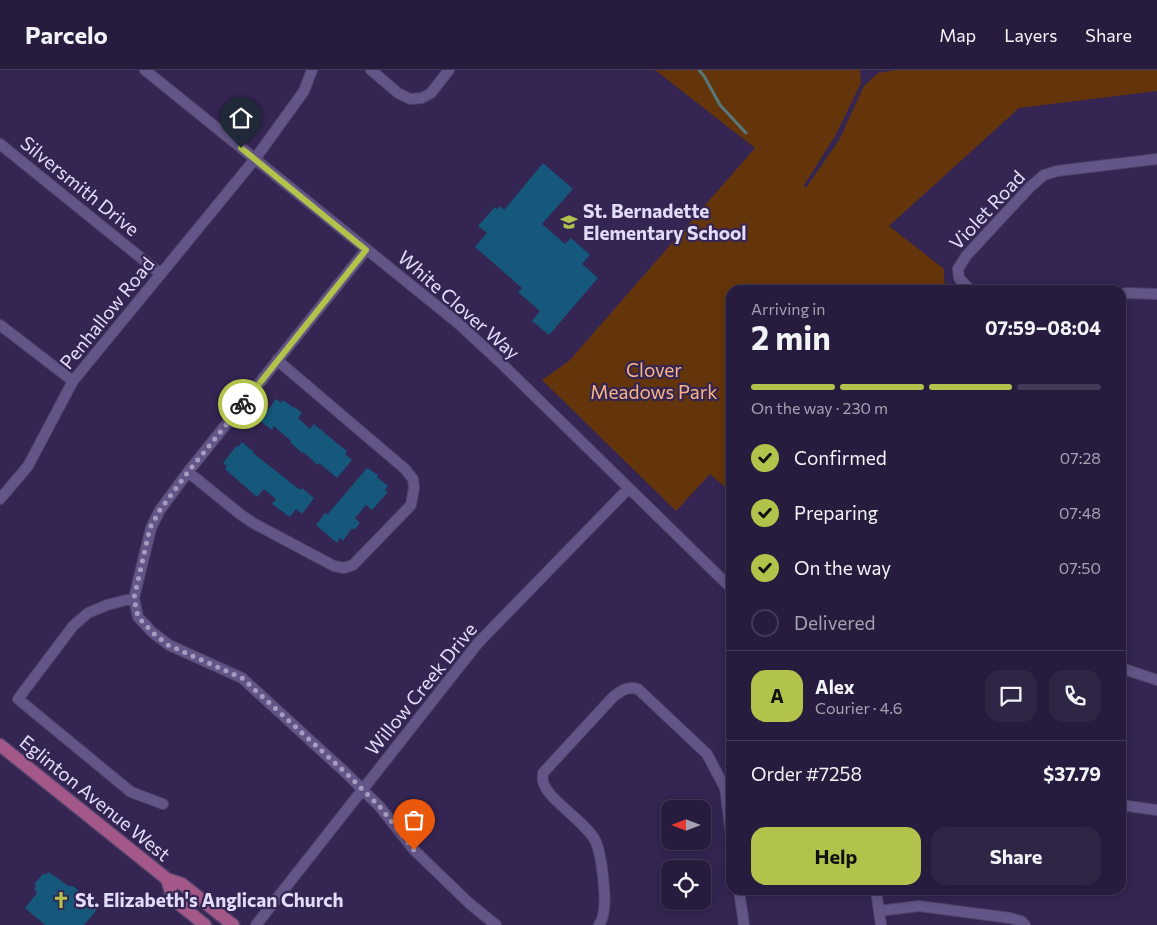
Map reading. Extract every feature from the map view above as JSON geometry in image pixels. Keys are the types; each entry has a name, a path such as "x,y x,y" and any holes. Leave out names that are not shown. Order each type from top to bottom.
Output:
{"main road":[{"name":"Eglinton Avenue West","path":"0,745 166,879 182,884 234,925"},
{"name":"Eglinton Avenue West","path":"166,879 173,899 205,925"}],"street":[{"name":"White Clover Way","path":"145,70 452,319 488,351 726,583"},
{"name":"Penhallow Road","path":"0,500 28,466 73,381 255,159 304,91 312,70"},
{"path":"371,70 398,93 410,99 422,98 431,93 449,70"},
{"name":"Silversmith Drive","path":"0,144 161,274"},
{"name":"Violet Road","path":"965,285 959,278 958,269 966,256 1030,187 1044,175 1057,171 1157,159"},
{"path":"366,250 188,472 160,510 150,528 134,598 138,617 152,632 168,645 242,678 363,790 380,807 414,850 470,904 496,925"},
{"path":"1126,293 1157,294"},
{"path":"0,325 73,381"},
{"path":"188,472 253,524 334,566 344,568 353,565 411,505 414,488 413,479 405,469 277,360"},
{"name":"Willow Creek Drive","path":"256,925 478,643 628,489"},
{"path":"134,598 106,605 88,613 72,626 18,699 131,792 163,804"},
{"path":"1126,670 1157,680"},
{"path":"598,925 602,921 605,901 601,862 595,841 582,824 549,793 543,782 543,773 613,698 622,690 632,687 638,689 707,754 725,788 726,796"},
{"path":"1126,806 1157,810"},
{"path":"740,895 744,925"},
{"path":"877,895 881,925"},
{"path":"879,910 919,906 1010,918 1021,921 1025,925"}],"green space":[{"name":"Clover Meadows Park","path":"655,70 860,70 861,83 835,136 804,185 806,188 839,140 864,86 878,73 896,70 1157,70 1157,91 1019,108 889,226 944,269 946,285 726,285 726,488 710,474 676,511 542,380 569,361 755,148"}],"building":[{"path":"543,163 573,189 542,224 565,244 571,238 590,255 582,264 598,278 549,335 532,321 540,311 518,292 522,288 475,247 487,233 478,226 495,207 497,209 500,206 504,210"},
{"path":"276,399 281,403 283,400 295,407 302,413 298,418 310,429 314,424 347,451 345,454 352,460 337,478 319,463 318,465 302,453 274,426 272,430 259,420"},
{"path":"242,442 300,490 302,488 314,498 302,514 296,509 290,517 272,504 276,499 264,489 257,497 225,469 227,466 223,463 237,445 238,447"},
{"path":"367,468 378,475 377,477 388,486 385,490 388,492 372,510 366,505 355,518 360,523 354,530 352,528 343,541 340,538 337,543 316,525 325,513 327,515"},
{"name":"St. Elizabeth's Anglican Church","path":"48,872 68,886 73,886 99,907 84,925 45,925 25,908 37,893 34,889 36,886 34,884 44,873 46,875"}],"waterway":[{"path":"699,70 720,105 746,133"}],"way so far":[{"path":"243,404 188,472 160,510 150,528 134,598 138,617 168,645 242,678 347,774 380,807 414,850"}],"place":[{"name":"St. Bernadette Elementary School","path":"569,222"},
{"name":"St. Elizabeth's Anglican Church","path":"61,900"}],"route":[{"path":"241,148 366,250 243,404"}]}
